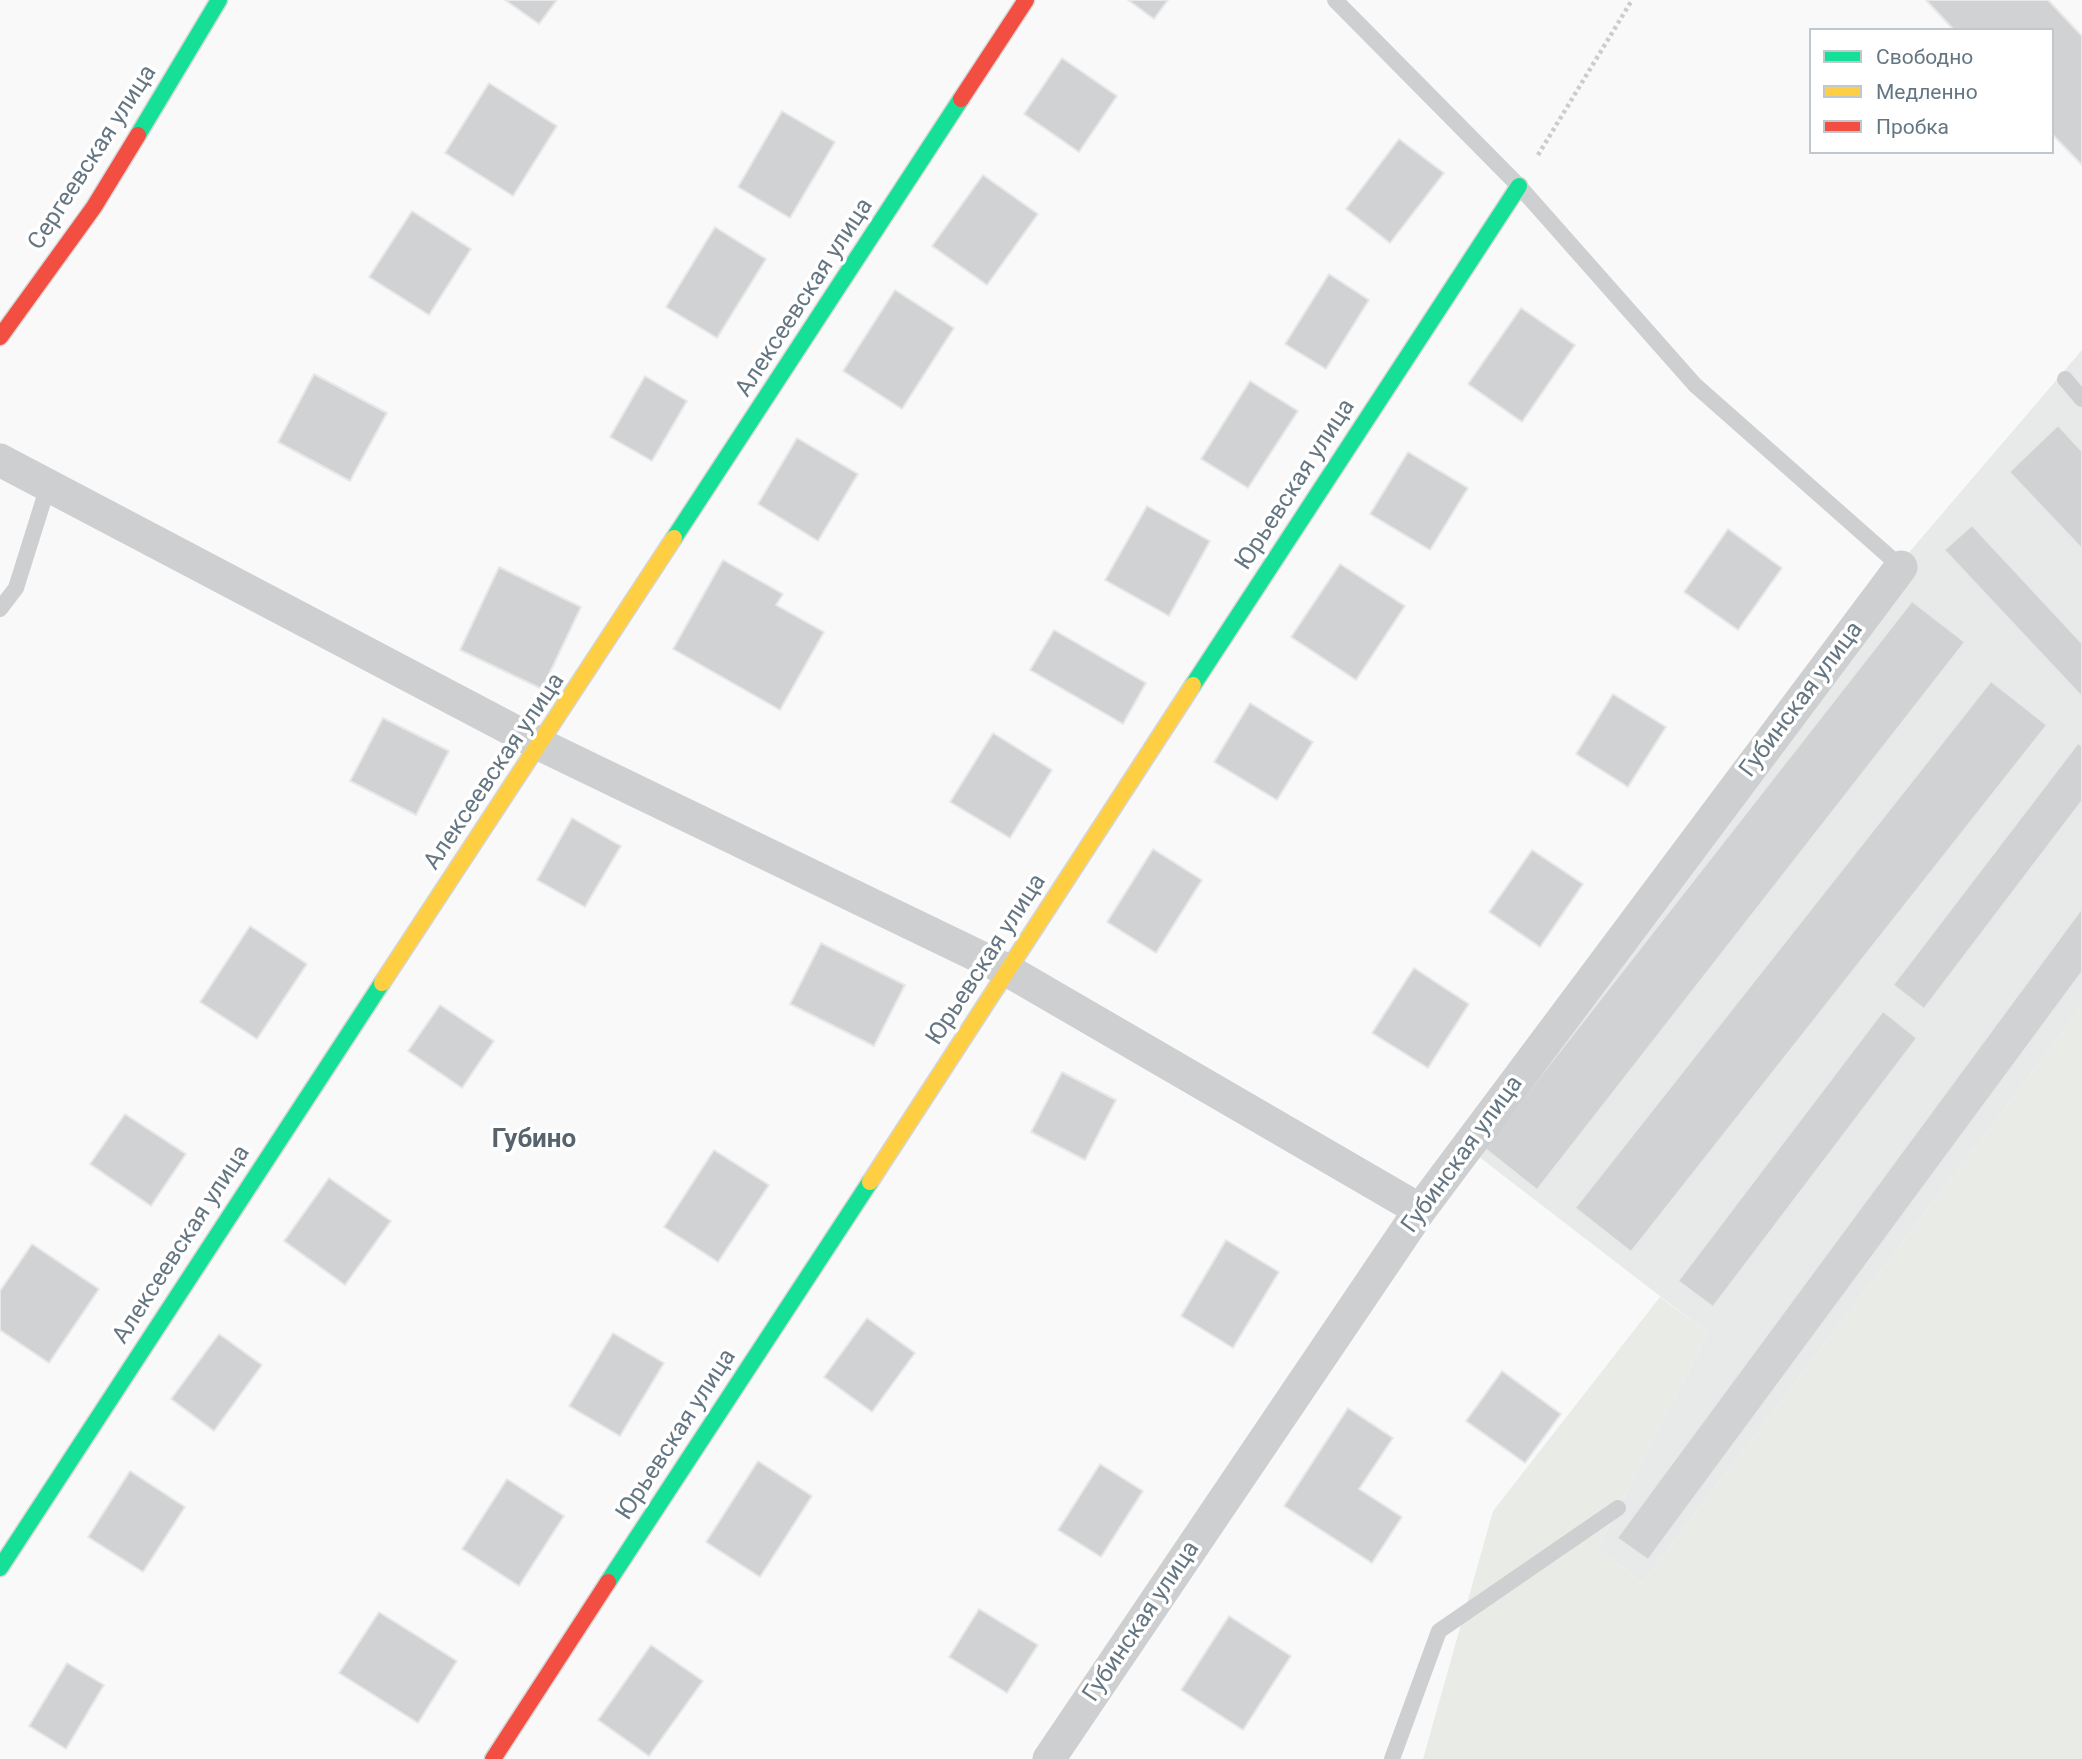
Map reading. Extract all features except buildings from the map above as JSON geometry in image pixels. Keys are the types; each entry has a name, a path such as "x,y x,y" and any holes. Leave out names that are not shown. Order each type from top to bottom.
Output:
{"street":[{"name":"Сергеевская улица","path":"0,337 94,207 219,0"},
{"name":"Алексеевская улица","path":"0,1568 341,1043 541,746 1026,0"},
{"name":"Юрьевская улица","path":"493,1759 1519,186"},
{"path":"0,460 541,746 1007,970 1420,1210"},
{"name":"Губинская улица","path":"1049,1759 1420,1210 1901,567"}],"lane":[{"path":"1335,0 1519,186 1695,385 1901,567"},
{"path":"2064,379 2082,398"},
{"path":"0,609 16,588 48,486"},
{"path":"1392,1759 1439,1631 1618,1508"}],"path":[{"path":"1519,186 1632,0"}],"shaded area":[{"path":"2082,350 2082,1007 1642,1583 1598,1548 1708,1333 1470,1150 1777,707"},
{"path":"2082,1007 2082,1759 1423,1759 1493,1511 1660,1297 1708,1333 1598,1548 1642,1583"}],"traffic: fast":[{"path":"138,135 219,0"},
{"path":"674,538 961,99"},
{"path":"1193,685 1519,186"},
{"path":"0,1568 382,983"},
{"path":"608,1582 870,1182"}],"traffic: slow":[{"path":"382,983 674,538"},
{"path":"870,1182 1193,685"}],"traffic: jam":[{"path":"961,99 1026,0"},
{"path":"0,337 94,207 138,135"},
{"path":"493,1759 608,1582"}],"district":[{"name":"Губино","path":"534,1140"}]}
